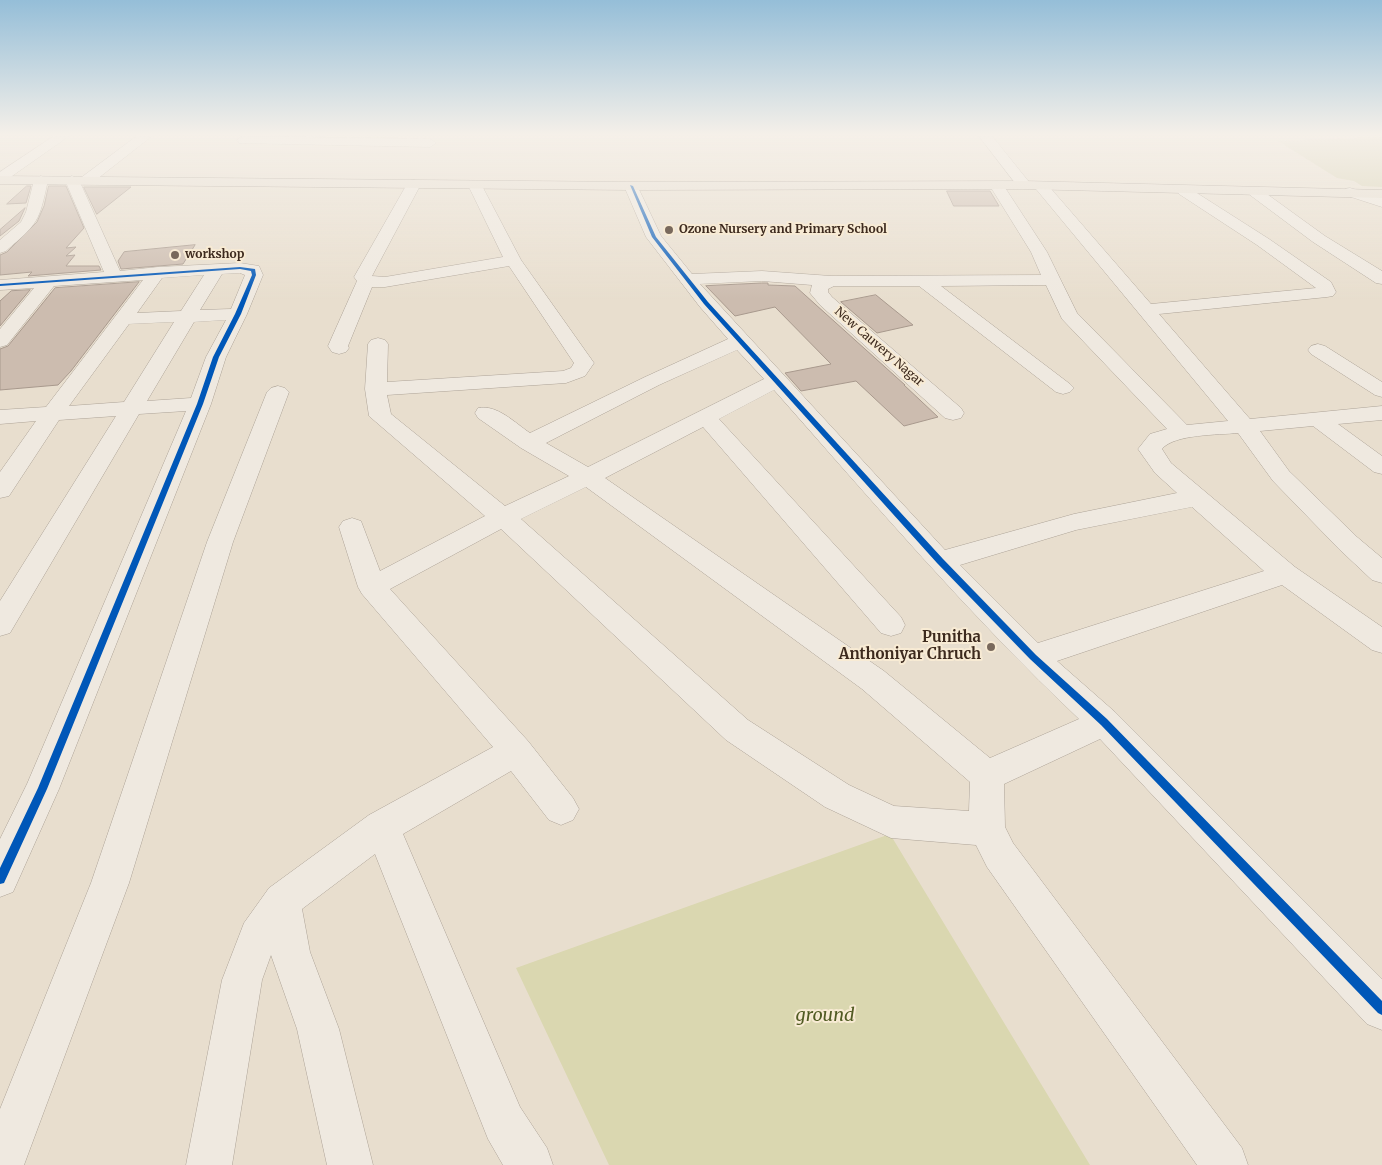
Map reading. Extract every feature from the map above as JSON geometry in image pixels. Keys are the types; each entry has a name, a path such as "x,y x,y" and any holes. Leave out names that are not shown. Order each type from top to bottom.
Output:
{"main road":[{"path":"1197,190 1382,194"}],"street":[{"path":"0,248 28,224 34,212 34,190"},
{"path":"83,190 114,276"},
{"path":"411,190 363,277 366,280 375,283 385,282 513,260"},
{"path":"376,389 566,377 578,372 584,363 513,260 478,190"},
{"path":"633,190 654,237 687,280 940,561 1033,657 1104,722 1382,1009"},
{"path":"999,190 1039,252 1054,280 1069,315 1182,432"},
{"path":"1045,190 1244,426 1281,476 1348,543 1382,573"},
{"path":"1146,310 1327,292 1324,286 1263,242 1185,190"},
{"path":"1254,192 1319,239 1382,279"},
{"path":"1350,192 1382,203"},
{"path":"0,285 158,272 240,268 253,270 254,275 238,314 216,356 200,404 42,789 0,879"},
{"path":"0,624 216,269"},
{"path":"0,490 53,413 158,272"},
{"path":"687,280 762,276 830,281 1054,280"},
{"path":"340,348 338,346 366,280"},
{"path":"0,341 49,281"},
{"name":"New Cauvery Nagar","path":"830,281 820,286 819,293 826,301 953,412"},
{"path":"924,281 1063,388"},
{"path":"123,319 238,314"},
{"path":"528,443 652,381 740,341"},
{"path":"378,344 376,389 380,416 502,517 737,730 837,796 891,822 987,829"},
{"path":"1318,350 1382,391"},
{"path":"372,587 502,517 588,477 776,381"},
{"path":"1,1165 110,883 220,542 278,392"},
{"path":"0,417 200,404"},
{"path":"486,413 528,443 588,477 873,680 987,776 987,829 1000,855 1225,1165"},
{"path":"1382,413 1182,432 1158,439 1150,449 1162,468 1285,574 1382,642"},
{"path":"705,416 891,625"},
{"path":"1318,419 1382,467"},
{"path":"940,561 1074,522 1195,498"},
{"path":"352,527 372,587 516,751 561,809"},
{"path":"1033,657 1285,574"},
{"path":"987,776 1104,722"},
{"path":"209,1165 242,980 258,937 282,901 382,828 516,751"},
{"path":"382,828 504,1123 530,1165"},
{"path":"282,901 290,952 318,1029 350,1165"}],"green space":[{"name":"ground","path":"890,834 1090,1165 609,1165 516,968"}],"building":[{"path":"22,190 30,190 26,203 7,204"},
{"path":"48,190 68,190 84,228 66,248 76,247 66,256 75,255 66,266 99,266 101,270 28,276 32,272 0,275 0,255 7,252 37,222"},
{"path":"86,190 127,190 97,214"},
{"path":"947,191 990,191 999,206 954,206"},
{"path":"25,208 19,221 0,236 0,230"},
{"path":"195,245 183,264 121,269 118,261 124,252"},
{"path":"139,282 71,371 58,385 0,390 0,349 8,346 55,288"},
{"path":"768,283 768,285 795,286 938,417 904,426 856,381 801,391 785,373 831,364 775,307 735,316 706,286"},
{"path":"30,290 0,326 0,301 11,291"},
{"path":"876,295 913,325 877,333 841,302"}],"cycle path":[{"path":"633,190 654,237 706,303 940,561 1033,657 1104,722 1382,1009"},
{"path":"0,285 240,268 253,270 254,275 238,314 216,357 200,404 42,789 0,879"}],"place":[{"name":"Ozone Nursery and Primary School","path":"669,230"},
{"name":"workshop","path":"175,255"},
{"name":"Punitha Anthoniyar Chruch","path":"991,647"}]}
